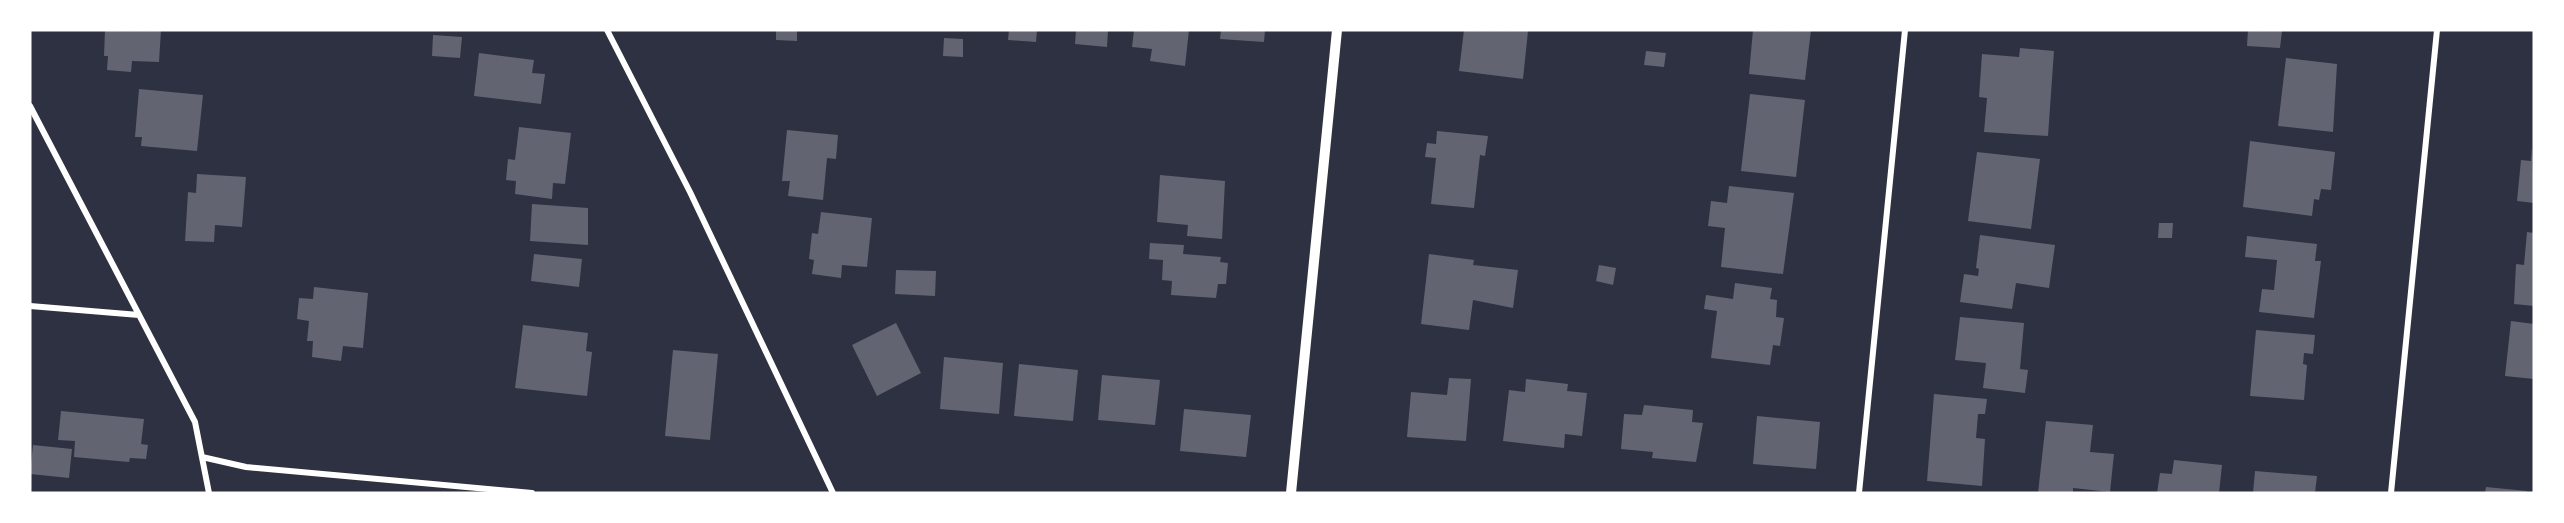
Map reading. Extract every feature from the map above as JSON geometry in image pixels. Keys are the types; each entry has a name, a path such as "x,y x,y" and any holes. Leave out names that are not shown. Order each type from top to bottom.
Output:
{"street":[{"path":"607,30 690,192 833,493"},
{"path":"1291,493 1337,30"},
{"path":"1859,493 1905,30"},
{"path":"2391,493 2437,30"},
{"path":"30,106 195,422 209,493"},
{"path":"30,306 139,315"},
{"path":"202,458 246,466 531,493"}],"building":[{"path":"105,30 161,30 159,62 132,61 131,72 107,70 108,56 104,56"},
{"path":"776,30 797,30 797,41 776,40"},
{"path":"1009,30 1037,30 1036,42 1008,40"},
{"path":"1076,30 1108,30 1107,47 1075,44"},
{"path":"1134,30 1189,30 1185,66 1150,61 1152,49 1132,47"},
{"path":"1221,30 1265,30 1264,42 1220,39"},
{"path":"1464,30 1528,31 1523,79 1459,71"},
{"path":"1753,30 1811,30 1805,80 1749,74"},
{"path":"2248,30 2282,31 2280,48 2247,46"},
{"path":"433,35 462,37 460,58 432,56"},
{"path":"944,38 963,39 963,57 943,56"},
{"path":"2020,48 2054,51 2048,136 1984,132 1987,98 1979,97 1982,54 2019,57"},
{"path":"1646,51 1666,53 1664,67 1644,65"},
{"path":"479,53 534,60 532,73 545,74 541,104 474,96"},
{"path":"2286,58 2337,64 2333,132 2278,126"},
{"path":"139,89 203,95 197,151 141,146 142,137 135,137"},
{"path":"1750,94 1805,100 1796,177 1741,171"},
{"path":"519,127 571,133 565,184 553,183 552,199 515,194 516,181 506,180 508,159 515,160"},
{"path":"787,130 838,135 836,159 827,158 823,200 788,196 790,181 782,181"},
{"path":"1437,131 1488,136 1485,156 1480,155 1474,208 1431,204 1436,158 1425,157 1427,143 1436,144"},
{"path":"2250,141 2335,152 2331,190 2321,189 2319,200 2314,199 2312,216 2243,207"},
{"path":"2532,147 2534,203 2517,201 2521,160 2531,161"},
{"path":"1977,152 2040,159 2031,229 1968,221"},
{"path":"197,174 246,177 242,227 215,225 214,242 185,241 188,192 196,193"},
{"path":"1160,175 1225,181 1222,239 1187,236 1188,225 1157,222"},
{"path":"1729,186 1794,193 1783,274 1721,267 1725,228 1708,226 1711,201 1727,203"},
{"path":"532,204 588,208 588,245 530,241"},
{"path":"821,212 872,218 867,267 842,265 841,278 812,274 814,260 809,259 812,233 818,234"},
{"path":"2159,223 2173,223 2172,238 2158,238"},
{"path":"2527,232 2534,233 2534,306 2514,304 2516,264 2524,265"},
{"path":"1980,235 2055,245 2049,288 2016,283 2012,309 1960,302 1964,274 1978,276 1979,269 1976,268"},
{"path":"2247,236 2317,244 2315,261 2321,261 2314,318 2259,312 2262,289 2274,290 2277,260 2245,257"},
{"path":"1150,243 1184,245 1183,254 1221,257 1220,262 1228,263 1226,284 1218,284 1216,298 1171,295 1172,281 1162,280 1163,260 1149,259"},
{"path":"534,254 582,259 579,287 531,281"},
{"path":"1429,254 1474,260 1473,265 1518,270 1513,308 1473,300 1469,330 1421,324"},
{"path":"1599,265 1616,268 1613,285 1596,281"},
{"path":"896,270 936,271 935,296 895,294"},
{"path":"1735,283 1772,288 1770,299 1777,300 1776,317 1784,318 1780,346 1773,345 1770,365 1711,358 1717,311 1704,309 1706,295 1733,299"},
{"path":"314,287 368,293 363,348 343,346 341,361 312,357 313,341 307,341 309,321 297,319 299,298 313,299"},
{"path":"1960,317 2024,323 2020,369 2028,370 2025,393 1983,388 1986,363 1955,360"},
{"path":"2511,321 2534,324 2534,379 2505,376"},
{"path":"896,323 921,373 877,396 852,345"},
{"path":"523,325 588,333 586,351 592,352 587,396 515,388"},
{"path":"2256,330 2315,335 2313,354 2304,353 2303,364 2307,365 2304,400 2250,396"},
{"path":"673,350 718,354 710,440 665,436"},
{"path":"944,357 1003,363 999,414 940,409"},
{"path":"1019,364 1078,370 1073,421 1014,416"},
{"path":"1102,375 1160,380 1155,425 1098,420"},
{"path":"1449,378 1471,379 1466,441 1407,437 1411,392 1447,395"},
{"path":"1526,379 1568,384 1567,391 1587,393 1582,436 1565,434 1564,448 1503,441 1509,390 1525,392"},
{"path":"1934,394 1987,399 1985,414 1978,414 1976,438 1985,439 1982,486 1927,481"},
{"path":"1644,405 1693,410 1692,422 1703,423 1696,462 1652,458 1653,452 1621,449 1624,414 1642,415"},
{"path":"1184,409 1251,415 1246,457 1180,451"},
{"path":"61,411 144,419 141,444 148,445 146,459 130,458 129,462 74,457 75,441 58,440"},
{"path":"1757,416 1820,422 1816,469 1753,464"},
{"path":"2046,421 2093,425 2090,452 2114,454 2110,492 2073,488 2073,493 2038,493"},
{"path":"33,445 72,449 69,478 30,474"},
{"path":"2174,460 2222,465 2219,493 2157,493 2160,473 2172,474"},
{"path":"2255,471 2317,476 2315,493 2253,493"},
{"path":"2486,487 2527,491 2527,493 2485,493"}]}
